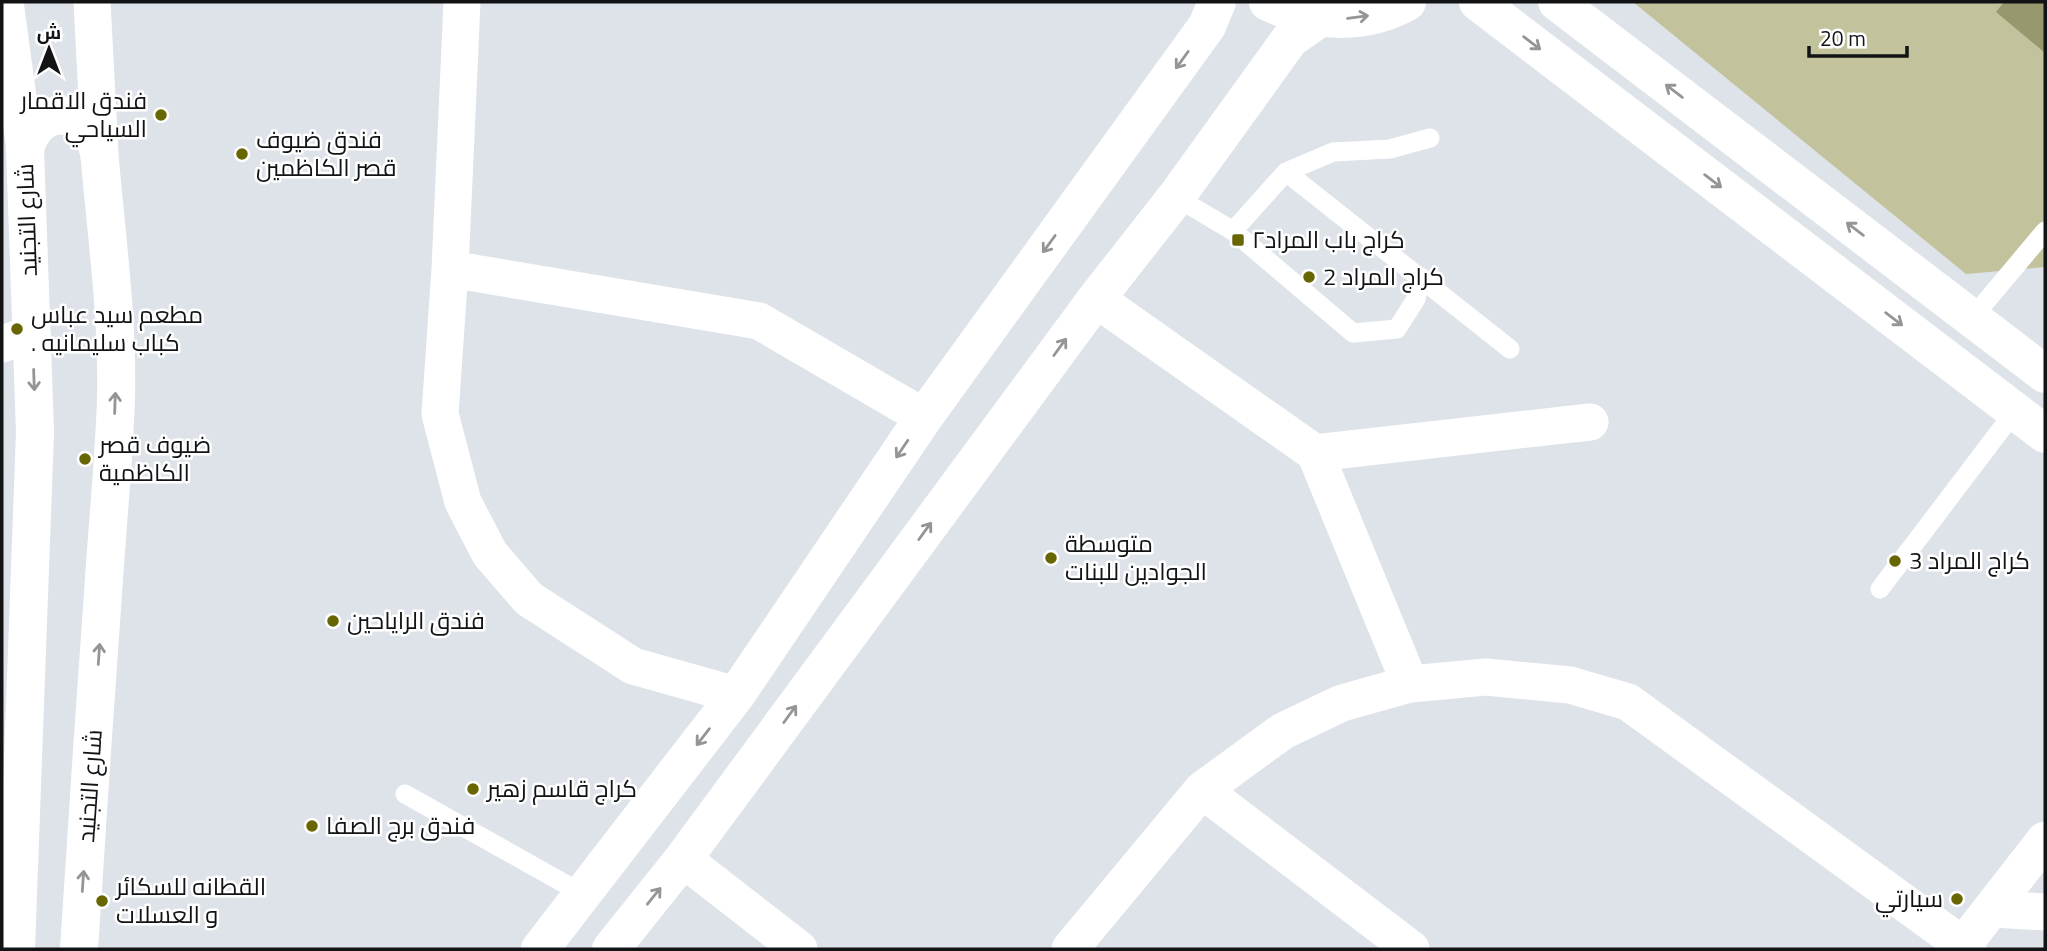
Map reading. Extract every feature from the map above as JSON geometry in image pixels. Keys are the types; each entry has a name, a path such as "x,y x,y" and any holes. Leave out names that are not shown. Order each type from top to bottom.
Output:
{"street":[{"path":"5,2 24,149"},
{"path":"92,2 100,154"},
{"path":"462,2 450,269 440,415 463,502 490,554 529,600 633,666 736,695"},
{"path":"540,949 736,695 924,417 1207,26 1217,2"},
{"path":"1268,2 1286,11 1320,18 1348,19 1375,15 1407,2"},
{"path":"1478,2 2045,434"},
{"path":"1558,2 1972,318 2043,368"},
{"path":"577,902 613,946 683,859 1096,299 1176,197 1290,39 1320,18"},
{"name":"شارع التجنيد","path":"16,949 36,432 17,339 24,149 28,138 43,121 66,116 77,118 94,133 100,154 116,398 79,949"},
{"path":"450,269 759,321 924,417"},
{"path":"1096,299 1315,453 1410,684"},
{"path":"1315,453 1590,422"},
{"path":"1070,949 1202,790 1283,731 1342,704 1410,684 1486,677 1570,685 1628,702 1964,948 2045,841"},
{"path":"1202,790 1412,949"},
{"path":"683,859 799,949"},
{"path":"1994,909 2045,912"}],"lane":[{"path":"1233,231 1286,172 1333,152 1390,149 1430,138"},
{"path":"1286,172 1510,349"},
{"path":"1176,197 1233,231 1353,333 1397,329 1416,299 1421,277"},
{"path":"1972,318 2045,231"},
{"path":"1880,589 2015,411"},
{"path":"405,794 577,902"}],"shaded area":[{"path":"1633,2 2045,2 2045,267 1966,274"},
{"path":"2004,2 2045,2 2045,53 1996,12"}],"place":[{"name":"فندق الاقمار السياحي","path":"161,115"},
{"name":"فندق ضيوف قصر الكاظمين","path":"242,154"},
{"name":"كراج باب المراد٢","path":"1238,240"},
{"name":"كراج المراد 2","path":"1309,277"},
{"name":"مطعم سيد عباس . كباب سليمانيه","path":"17,329"},
{"name":"ضيوف قصر الكاظمية","path":"85,459"},
{"name":"متوسطة الجوادين للبنات","path":"1051,558"},
{"name":"كراج المراد 3","path":"1895,561"},
{"name":"فندق الراياحين","path":"333,621"},
{"name":"كراج قاسم زهير","path":"473,789"},
{"name":"فندق برج الصفا","path":"312,826"},
{"name":"سيارتي","path":"1957,899"},
{"name":"القطانه للسكائر و العسلات","path":"102,901"}]}
